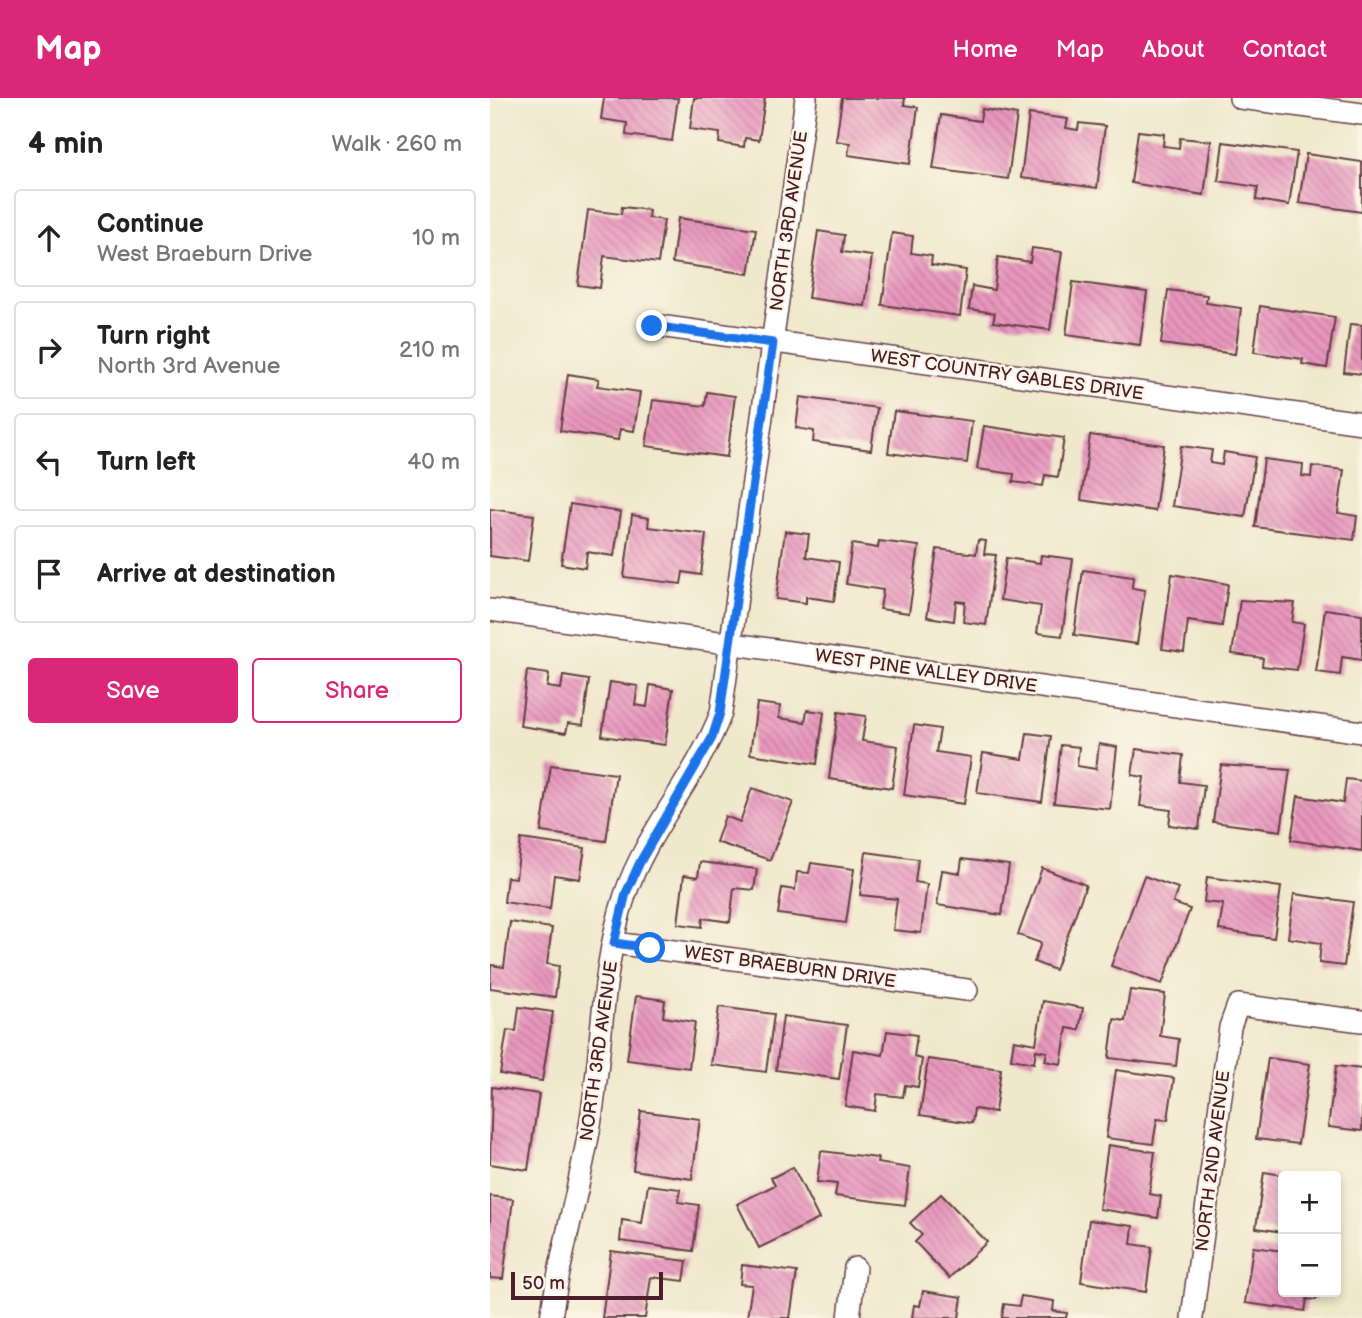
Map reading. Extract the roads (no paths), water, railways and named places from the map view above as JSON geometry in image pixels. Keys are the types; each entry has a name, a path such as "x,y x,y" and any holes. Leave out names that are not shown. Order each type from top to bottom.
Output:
{"street":[{"name":"NORTH 3RD AVENUE","path":"551,1318 557,1271 589,1131 614,943 626,893 712,738 720,713 806,98"},
{"path":"1240,98 1362,114"},
{"name":"WEST COUNTRY GABLES DRIVE","path":"652,326 1362,423"},
{"name":"WEST PINE VALLEY DRIVE","path":"490,610 1362,732"},
{"name":"WEST BRAEBURN DRIVE","path":"614,943 967,990"},
{"name":"NORTH 2ND AVENUE","path":"1192,1318 1230,1027 1238,1005 1362,1021"},
{"path":"849,1318 855,1268"}]}
